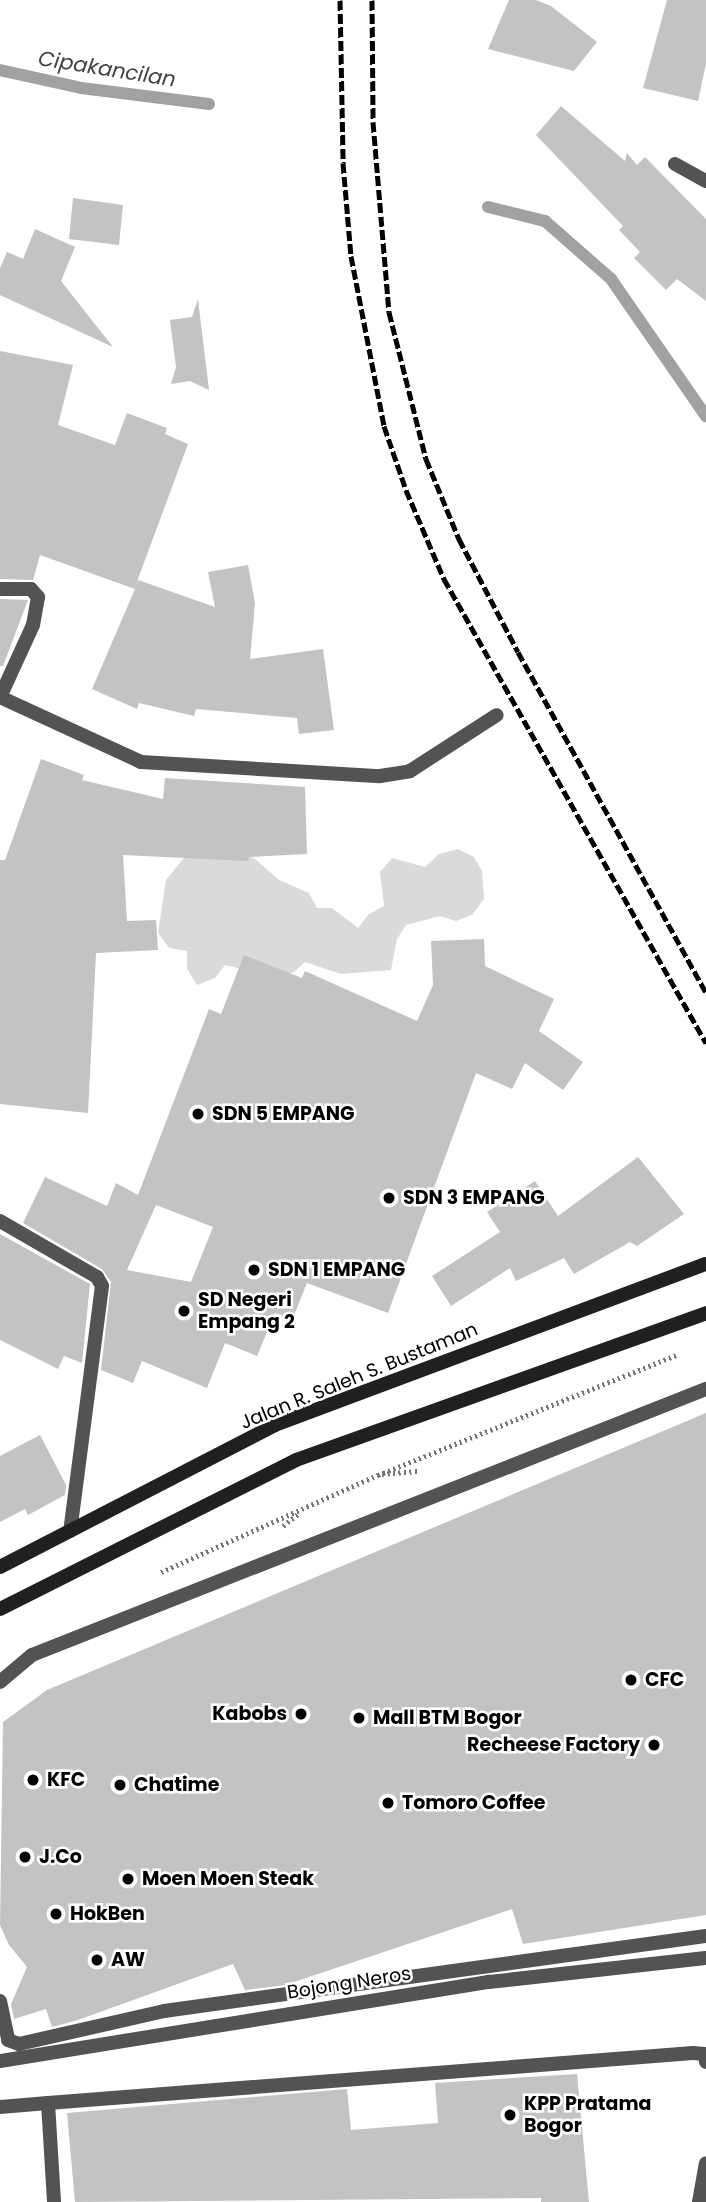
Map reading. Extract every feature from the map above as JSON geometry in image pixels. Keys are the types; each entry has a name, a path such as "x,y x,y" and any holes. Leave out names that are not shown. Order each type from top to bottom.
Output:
{"main road":[{"name":"Jalan R. Saleh S. Bustaman","path":"0,1567 275,1426 706,1264"},
{"path":"0,1609 296,1460 706,1313"}],"street":[{"path":"675,164 706,181"},
{"path":"0,589 31,589 38,597 33,625 0,697 141,762 369,775 410,771 498,715"},
{"path":"0,1221 97,1277 102,1286 70,1531"},
{"path":"0,1682 32,1655 706,1389"},
{"path":"0,2001 8,2040 19,2044 164,2011 706,1936"},
{"name":"Bojong Neros","path":"0,2061 489,1982 706,1958"},
{"path":"0,2107 693,2053 705,2054 706,2062"},
{"path":"48,2103 54,2202"},
{"path":"699,2202 706,2164"}],"path":[{"path":"158,1573 378,1475 693,1349"}],"shaded area":[{"path":"458,849 474,857 482,871 484,899 472,915 456,921 440,916 406,925 397,939 391,970 341,974 305,962 294,972 276,977 225,965 215,978 197,985 187,969 187,951 169,948 158,933 166,880 188,853 238,853 254,858 279,880 309,893 317,908 332,908 358,928 369,914 384,906 380,872 392,858 425,867 439,854"}],"building":[{"path":"509,0 536,0 551,6 597,42 574,71 488,49"},
{"path":"667,0 706,0 706,64 698,101 643,88"},
{"path":"561,106 625,161 627,153 637,165 645,157 706,219 706,301 677,279 666,290 634,258 640,252 619,230 623,226 536,135"},
{"path":"73,198 123,205 119,245 69,239"},
{"path":"35,229 75,247 61,281 113,347 0,295 0,268 7,252 23,259"},
{"path":"198,299 209,390 190,381 171,384 176,367 170,320 192,317"},
{"path":"0,351 73,365 58,425 115,445 127,413 167,428 165,434 188,444 135,587 138,580 215,607 208,572 248,565 255,603 250,659 323,649 334,730 299,734 297,718 196,709 194,716 139,703 137,709 92,689 135,589 40,555 33,580 0,579"},
{"path":"0,599 28,600 3,666 0,666"},
{"path":"41,759 84,775 82,780 163,799 165,778 305,787 307,854 249,857 248,861 123,855 127,921 156,920 158,950 96,953 88,1113 0,1104 0,860 5,860"},
{"path":"484,939 485,966 554,999 539,1031 583,1062 563,1090 525,1063 512,1089 476,1073 388,1313 307,1283 292,1320 275,1313 257,1356 225,1343 207,1388 142,1361 133,1383 101,1370 111,1282 102,1269 23,1223 45,1177 107,1206 116,1183 138,1195 209,1009 221,1014 244,955 302,978 305,971 417,1021 433,985 431,941","holes":["156,1205 213,1227 191,1282 127,1270"]},
{"path":"638,1157 684,1214 637,1246 630,1242 574,1274 564,1258 516,1281 510,1268 451,1306 432,1276 500,1232 487,1212 535,1181 558,1216"},
{"path":"0,1234 90,1284 82,1363 64,1356 58,1369 0,1340"},
{"name":"Mall BTM Bogor","path":"706,1413 706,1915 523,1944 512,1909 285,1985 245,1990 233,1964 52,2027 46,2009 14,2019 11,2004 27,1967 9,1945 0,1925 3,1722 47,1690"},
{"path":"40,1435 66,1485 65,1495 28,1515 25,1509 0,1522 0,1456"},
{"path":"577,2074 589,2202 541,2202 541,2198 75,2202 67,2113 347,2089 351,2130 438,2123 435,2083"}],"waterway":[{"name":"Cipakancilan","path":"0,70 81,88 209,104"},
{"name":"Cipakancilan","path":"488,207 545,221 611,279 706,416"}],"railway":[{"path":"340,0 343,163 351,256 384,426 406,490 444,579 706,1043"},
{"path":"372,0 373,122 389,312 426,459 459,539 518,652 706,992"}],"place":[{"name":"SDN 5 EMPANG","path":"198,1114"},
{"name":"SDN 3 EMPANG","path":"389,1198"},
{"name":"SDN 1 EMPANG","path":"254,1270"},
{"name":"SD Negeri Empang 2","path":"184,1311"},
{"name":"CFC","path":"631,1680"},
{"name":"Kabobs","path":"301,1714"},
{"name":"Mall BTM Bogor","path":"359,1718"},
{"name":"Recheese Factory","path":"654,1745"},
{"name":"KFC","path":"33,1780"},
{"name":"Chatime","path":"120,1785"},
{"name":"Tomoro Coffee","path":"388,1803"},
{"name":"J.Co","path":"25,1857"},
{"name":"Moen Moen Steak","path":"128,1879"},
{"name":"HokBen","path":"56,1914"},
{"name":"AW","path":"97,1960"},
{"name":"KPP Pratama Bogor","path":"510,2115"}]}
